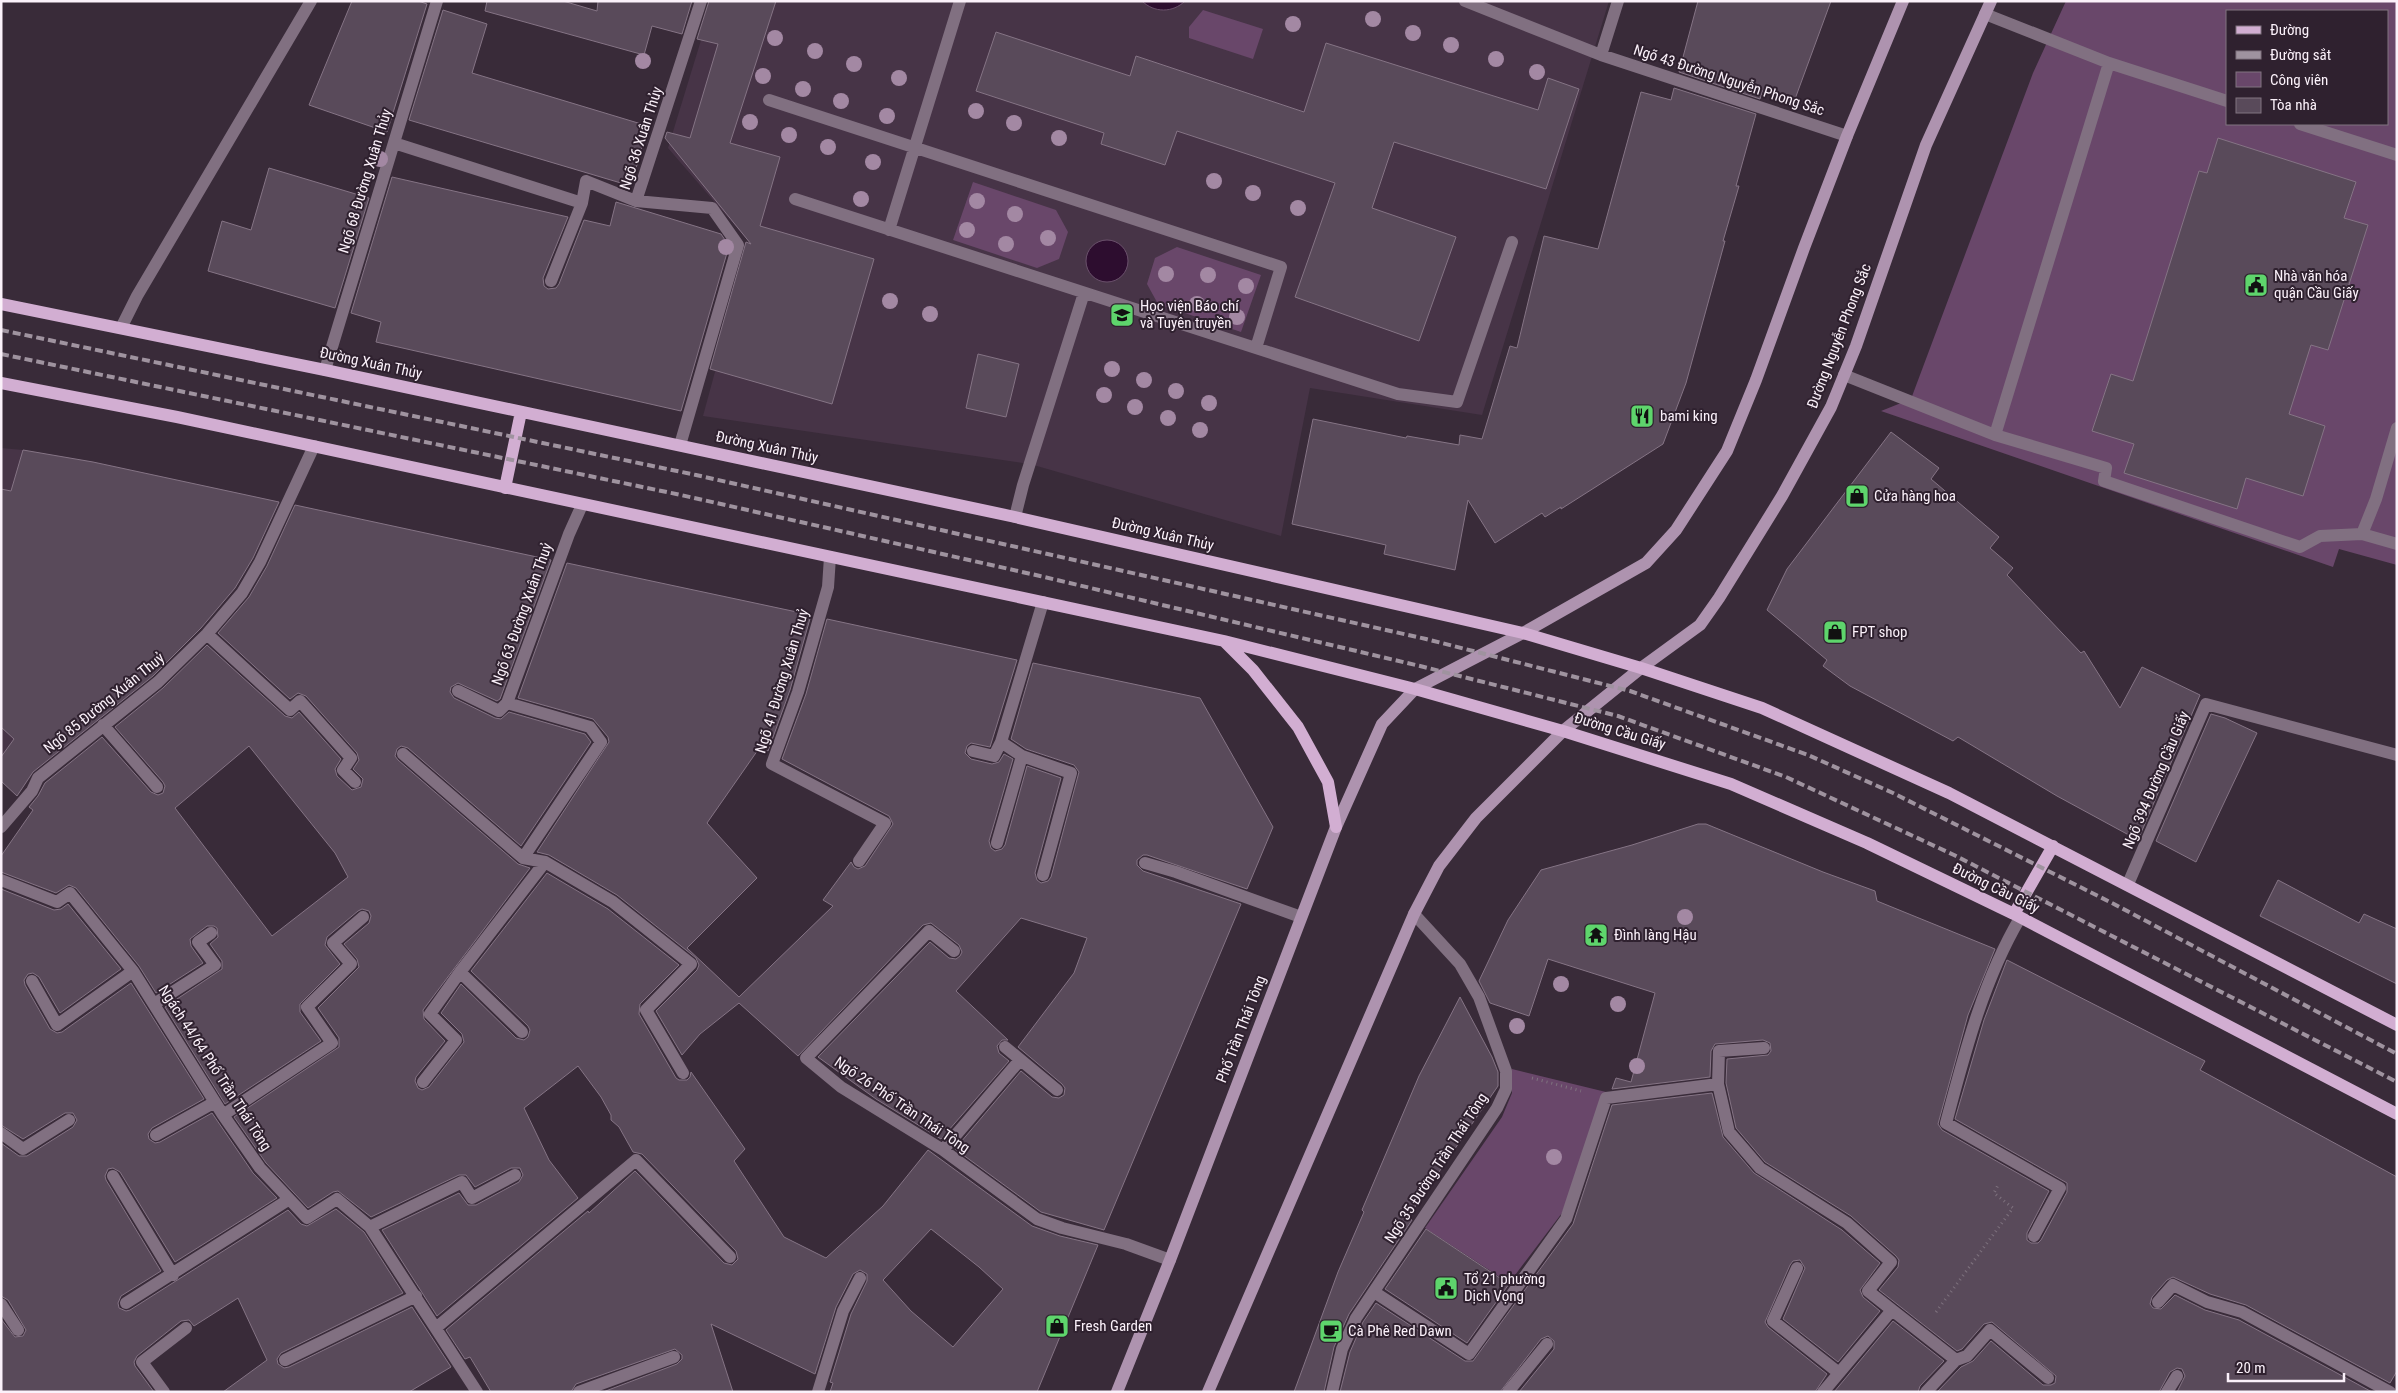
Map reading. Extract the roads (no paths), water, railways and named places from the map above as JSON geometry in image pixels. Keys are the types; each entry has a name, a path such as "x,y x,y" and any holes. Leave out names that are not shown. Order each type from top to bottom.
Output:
{"main road":[{"path":"1523,633 1646,563 1676,530 1727,451 1756,380 1847,136 1903,1"},
{"name":"Đường Nguyễn Phong Sắc","path":"1563,730 1641,668 1700,625 1719,598 1782,496 1831,407 1926,146 1991,1"},
{"name":"Đường Xuân Thủy","path":"1,304 325,370 1015,517 1523,633 1641,668"},
{"path":"1,384 177,417 1224,641 1415,689"},
{"path":"505,488 521,412"},
{"name":"Phố Trần Thái Tông","path":"1116,1392 1170,1260 1336,827 1382,724 1415,689 1523,633"},
{"path":"1224,641 1253,670 1298,727 1328,782 1336,827"},
{"path":"1641,668 1762,708 1949,793 2128,884 2397,1025"},
{"name":"Đường Cầu Giấy","path":"1415,689 1563,730 1731,784 1867,843 2017,916 2397,1114"},
{"path":"1208,1392 1414,914 1439,866 1476,818 1563,730"},
{"path":"2017,916 2053,846"}],"lane":[{"path":"120,328 311,1"},
{"name":"Ngõ 68 Đường Xuân Thủy","path":"325,370 437,1"},
{"name":"Ngõ 36 Xuân Thủy","path":"680,446 738,245 712,208 636,201 701,1"},
{"path":"889,230 960,1"},
{"name":"Ngõ 43 Đường Nguyễn Phong Sắc","path":"1464,1 1601,55 1847,136"},
{"path":"1601,55 1618,1"},
{"path":"1985,14 2110,63 2226,100"},
{"path":"1995,434 2110,63"},
{"path":"769,100 915,146 1281,267 1256,348"},
{"path":"2303,125 2397,154"},
{"path":"394,143 582,203"},
{"path":"551,281 582,203 586,181 636,201"},
{"path":"795,199 1398,394 1457,402 1512,242"},
{"path":"1015,517 1084,293"},
{"path":"1844,375 1995,434 2106,468 2104,481 2300,547 2320,536 2362,534 2397,544"},
{"path":"2362,534 2376,499 2397,428"},
{"name":"Ngõ 85 Đường Xuân Thuỷ","path":"1,827 32,791 38,778 158,682 207,634 242,593 255,570 314,446"},
{"name":"Ngõ 63 Đường Xuân Thuỷ","path":"523,858 601,742 590,727 507,703 569,534 582,505"},
{"name":"Ngõ 41 Đường Xuân Thuỷ","path":"830,557 828,587 798,692 772,764 885,823 860,861"},
{"path":"973,751 994,756 1001,742 1043,602"},
{"path":"207,634 290,710 300,701 351,758 343,770 355,782"},
{"path":"458,691 498,711 507,703"},
{"name":"Ngõ 394 Đường Cầu Giấy","path":"2128,884 2206,704 2397,755"},
{"path":"103,725 156,787"},
{"path":"1001,742 1022,756 1071,773 1043,875"},
{"path":"403,754 523,858 545,862 613,902 691,964 646,1010 683,1073"},
{"path":"997,843 1022,756"},
{"path":"423,1082 456,1040 430,1014 545,862"},
{"path":"1145,863 1302,917"},
{"name":"Ngách 44/64 Phố Trần Thái Tông","path":"1,880 57,902 70,893 133,971 223,1115 260,1168 288,1200 307,1218 337,1199 370,1227 478,1392"},
{"name":"Ngõ 35 Đường Trần Thái Tông","path":"1332,1392 1342,1349 1356,1318 1501,1101 1506,1089 1506,1071 1479,997 1460,964 1414,914"},
{"path":"2017,916 1971,1029 1946,1123 2060,1188 2034,1236"},
{"path":"223,1115 332,1043 307,1008 351,964 333,943 363,917"},
{"name":"Ngõ 26 Phố Trần Thái Tông","path":"954,952 929,930 806,1058 842,1087 943,1150 1038,1219 1062,1228 1126,1244 1170,1260"},
{"path":"154,1004 215,965 198,942 211,933"},
{"path":"32,982 57,1026 133,971"},
{"path":"460,972 522,1032"},
{"path":"1005,1047 1057,1090"},
{"path":"1764,1048 1719,1051 1718,1084 1729,1132 1760,1168 1847,1222 1891,1262 1868,1291 1956,1360"},
{"path":"943,1150 1020,1060"},
{"path":"1374,1292 1469,1354 1566,1219 1606,1098 1718,1084"},
{"path":"156,1135 215,1102"},
{"path":"1,1133 23,1149 70,1120"},
{"path":"437,1327 636,1160 730,1257"},
{"path":"370,1227 462,1182 472,1198 515,1175"},
{"path":"113,1176 173,1275"},
{"path":"126,1303 173,1275 288,1200"},
{"path":"1797,1268 1773,1321 1839,1373"},
{"path":"818,1392 843,1311 860,1278"},
{"path":"2158,1302 2173,1285 2207,1302 2242,1312 2390,1392"},
{"path":"285,1360 416,1296"},
{"path":"1,1304 18,1330"},
{"path":"1823,1392 1892,1310"},
{"path":"164,1392 142,1362 186,1328"},
{"path":"1926,1392 1956,1360 1967,1356 1990,1330 2048,1378"},
{"path":"1508,1392 1547,1344"},
{"path":"578,1392 674,1357"},
{"path":"2167,1392 2177,1376"}],"railway":[{"path":"1,330 696,475 1426,639 1630,691 1808,755 1893,793 2112,903 2397,1054"},
{"path":"1,354 681,495 1040,576 1424,667 1618,716 1786,777 1954,855 2397,1082"}],"place":[{"name":"Nhà văn hóa quận Cầu Giấy","path":"2256,285"},
{"name":"Học viện Báo chí và Tuyên truyền","path":"1122,315"},
{"name":"bami king","path":"1642,416"},
{"name":"Cửa hàng hoa","path":"1857,496"},
{"name":"FPT shop","path":"1835,632"},
{"name":"Đình làng Hậu","path":"1596,935"},
{"name":"Tổ 21 phường Dịch Vọng","path":"1446,1288"},
{"name":"Fresh Garden","path":"1057,1326"},
{"name":"Cà Phê Red Dawn","path":"1331,1331"}]}
